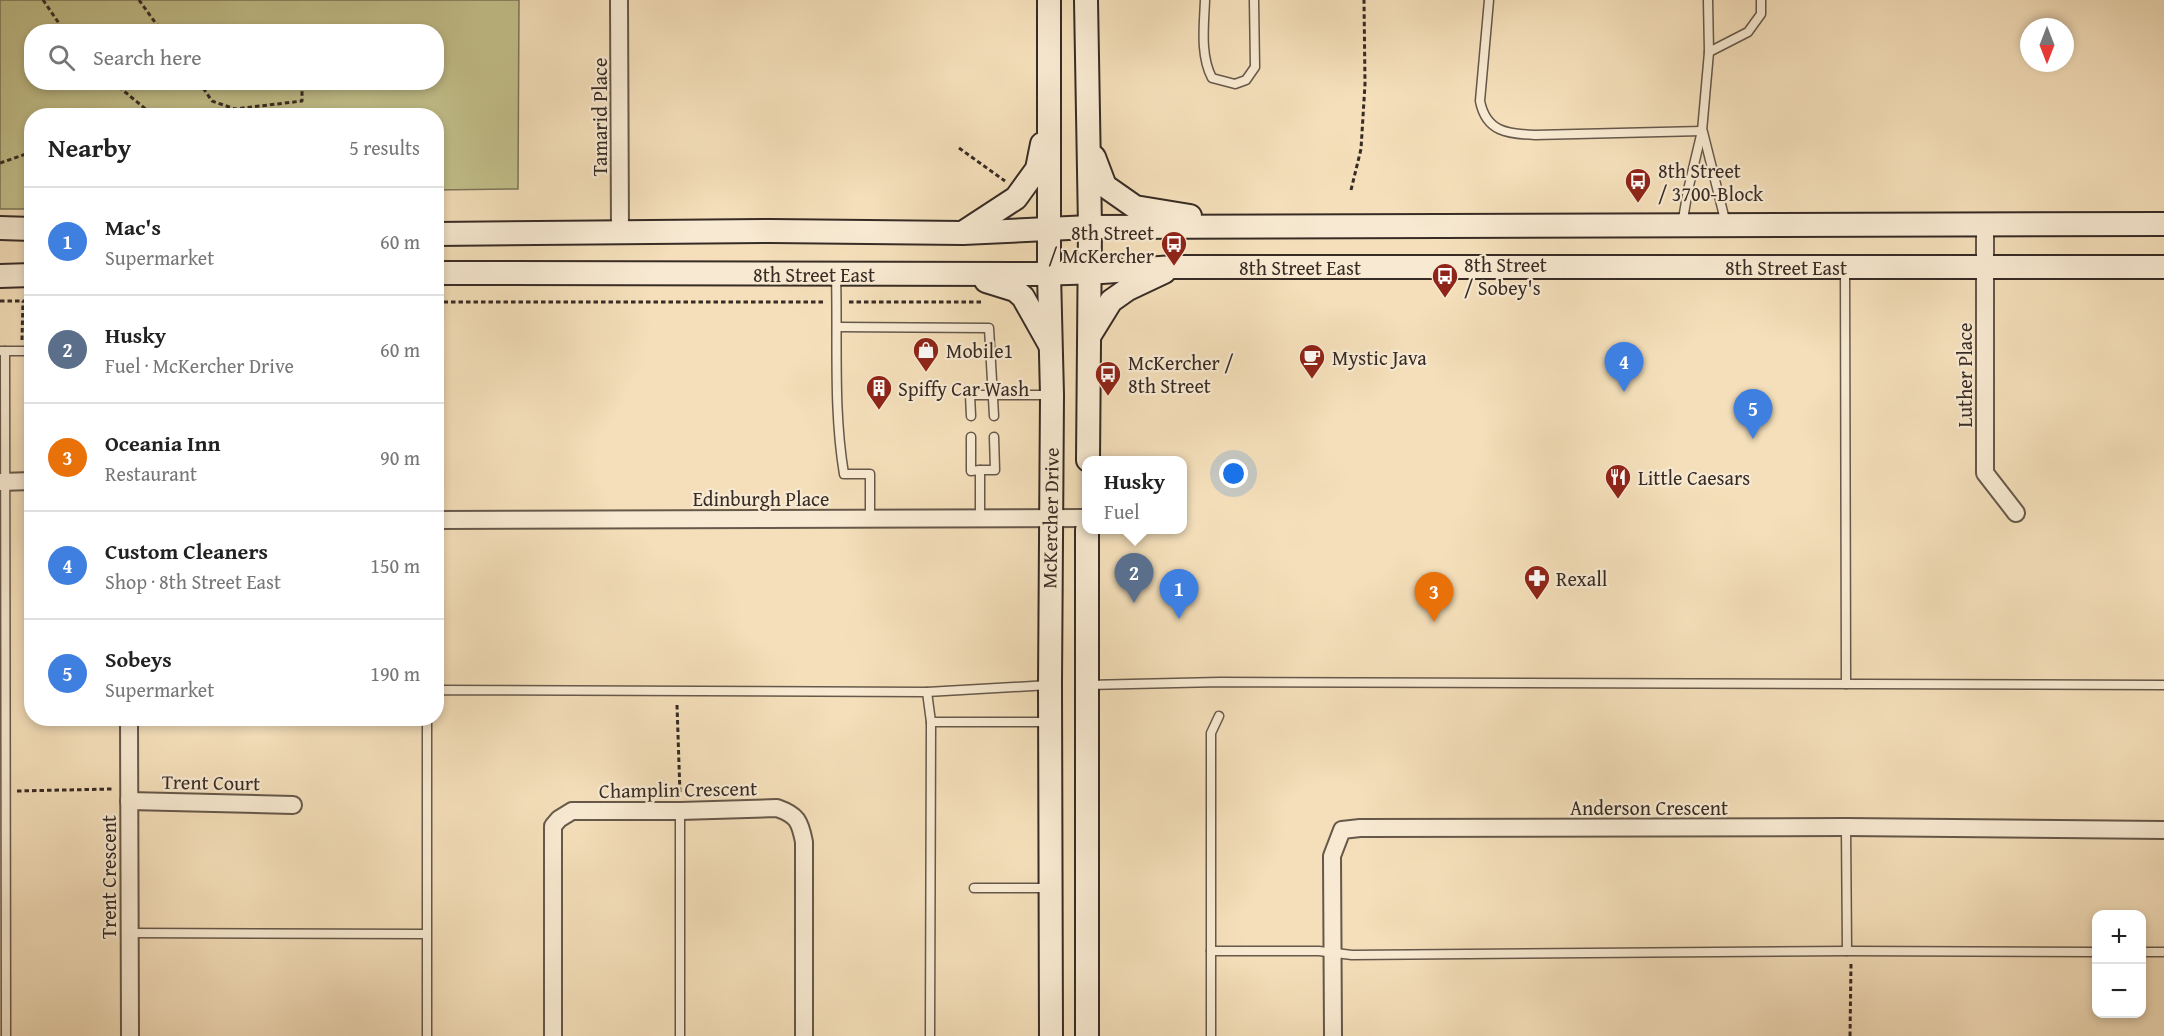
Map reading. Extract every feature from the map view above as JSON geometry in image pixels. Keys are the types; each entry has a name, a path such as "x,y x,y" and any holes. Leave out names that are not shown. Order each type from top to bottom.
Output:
{"main road":[{"name":"McKercher Drive","path":"1049,0 1049,274 1052,395 1050,518 1051,1036"},
{"name":"McKercher Drive","path":"1086,0 1090,227 1088,456"},
{"path":"963,233 1017,198 1037,169 1049,114"},
{"path":"1088,140 1106,186 1135,207 1250,227"},
{"name":"8th Street East","path":"444,234 771,231 963,233 1090,227 2164,225"},
{"path":"0,228 24,229"},
{"name":"8th Street East","path":"444,273 1049,274 1174,267 2164,267"},
{"path":"1090,335 1111,301 1128,289 1174,267"},
{"path":"964,274 1015,290 1023,297 1050,345"},
{"path":"0,276 24,275"},
{"name":"McKercher Drive","path":"1087,534 1087,1036"}],"street":[{"name":"Tamarid Place","path":"620,0 620,234"},
{"name":"Luther Place","path":"1985,226 1985,473 2016,513"},
{"path":"3,482 24,481"},
{"name":"Edinburgh Place","path":"444,519 1082,518"},
{"name":"Trent Crescent","path":"129,726 130,1036"},
{"name":"Trent Court","path":"129,793 293,805"},
{"name":"Champlin Crescent","path":"554,1036 553,826 559,819 572,811 777,808 792,813 799,823 804,842 804,1036"},
{"name":"Anderson Crescent","path":"1333,1036 1332,856 1342,830 1360,828 1846,827 2164,830"}],"lane":[{"path":"1205,0 1204,42 1208,69 1212,78 1235,84 1246,80 1255,67 1254,0"},
{"path":"1489,0 1480,101 1482,112 1491,124 1508,134 1535,135 1702,131"},
{"path":"1682,226 1702,131 1710,52 1708,0"},
{"path":"1710,52 1748,32 1761,14 1761,0"},
{"path":"1702,131 1726,226"},
{"path":"1845,267 1846,684"},
{"path":"836,274 837,425 844,474 870,474 870,519"},
{"path":"837,327 988,328 994,416"},
{"path":"6,1036 3,351 21,351"},
{"path":"971,416 969,395 1052,395"},
{"path":"971,437 971,471 995,470 994,437"},
{"path":"980,470 980,517"},
{"path":"1087,685 1220,682 2164,685"},
{"path":"444,690 927,692 1050,685"},
{"path":"927,692 931,722 930,1036"},
{"path":"1211,1036 1211,733 1219,716"},
{"path":"931,722 1050,722"},
{"path":"427,726 427,1036"},
{"path":"680,811 680,1036"},
{"path":"1846,827 1847,951"},
{"path":"974,888 1050,888"},
{"path":"129,933 426,934"},
{"path":"1211,951 1364,955 1847,951 2092,952"},
{"path":"2146,952 2164,952"}],"path":[{"path":"44,0 60,24"},
{"path":"139,0 156,24"},
{"path":"1351,190 1361,149 1365,84 1364,0"},
{"path":"123,90 144,108"},
{"path":"205,90 212,100 232,108"},
{"path":"245,108 302,102 302,90"},
{"path":"959,147 1013,188"},
{"path":"0,163 24,155"},
{"path":"0,301 23,301 21,351"},
{"path":"444,302 987,302"},
{"path":"676,691 680,793"},
{"path":"6,791 113,789 129,793"},
{"path":"1847,951 1851,960 1850,1036"}],"shaded area":[{"path":"0,0 519,0 518,189 444,190 444,108 24,108 24,209 0,209"}],"place":[{"name":"8th Street / 3700-Block","path":"1638,204"},
{"name":"8th Street / McKercher","path":"1174,267"},
{"name":"8th Street / Sobey's","path":"1445,299"},
{"name":"Mobile1","path":"926,373"},
{"name":"Mystic Java","path":"1312,380"},
{"name":"Custom Cleaners","path":"1624,392"},
{"name":"McKercher / 8th Street","path":"1108,397"},
{"name":"Spiffy Car Wash","path":"879,411"},
{"name":"Sobeys","path":"1753,439"},
{"name":"Little Caesars","path":"1618,500"},
{"name":"Rexall","path":"1537,601"},
{"name":"Husky","path":"1134,603"},
{"name":"Mac's","path":"1179,619"},
{"name":"Oceania Inn","path":"1434,622"}]}
